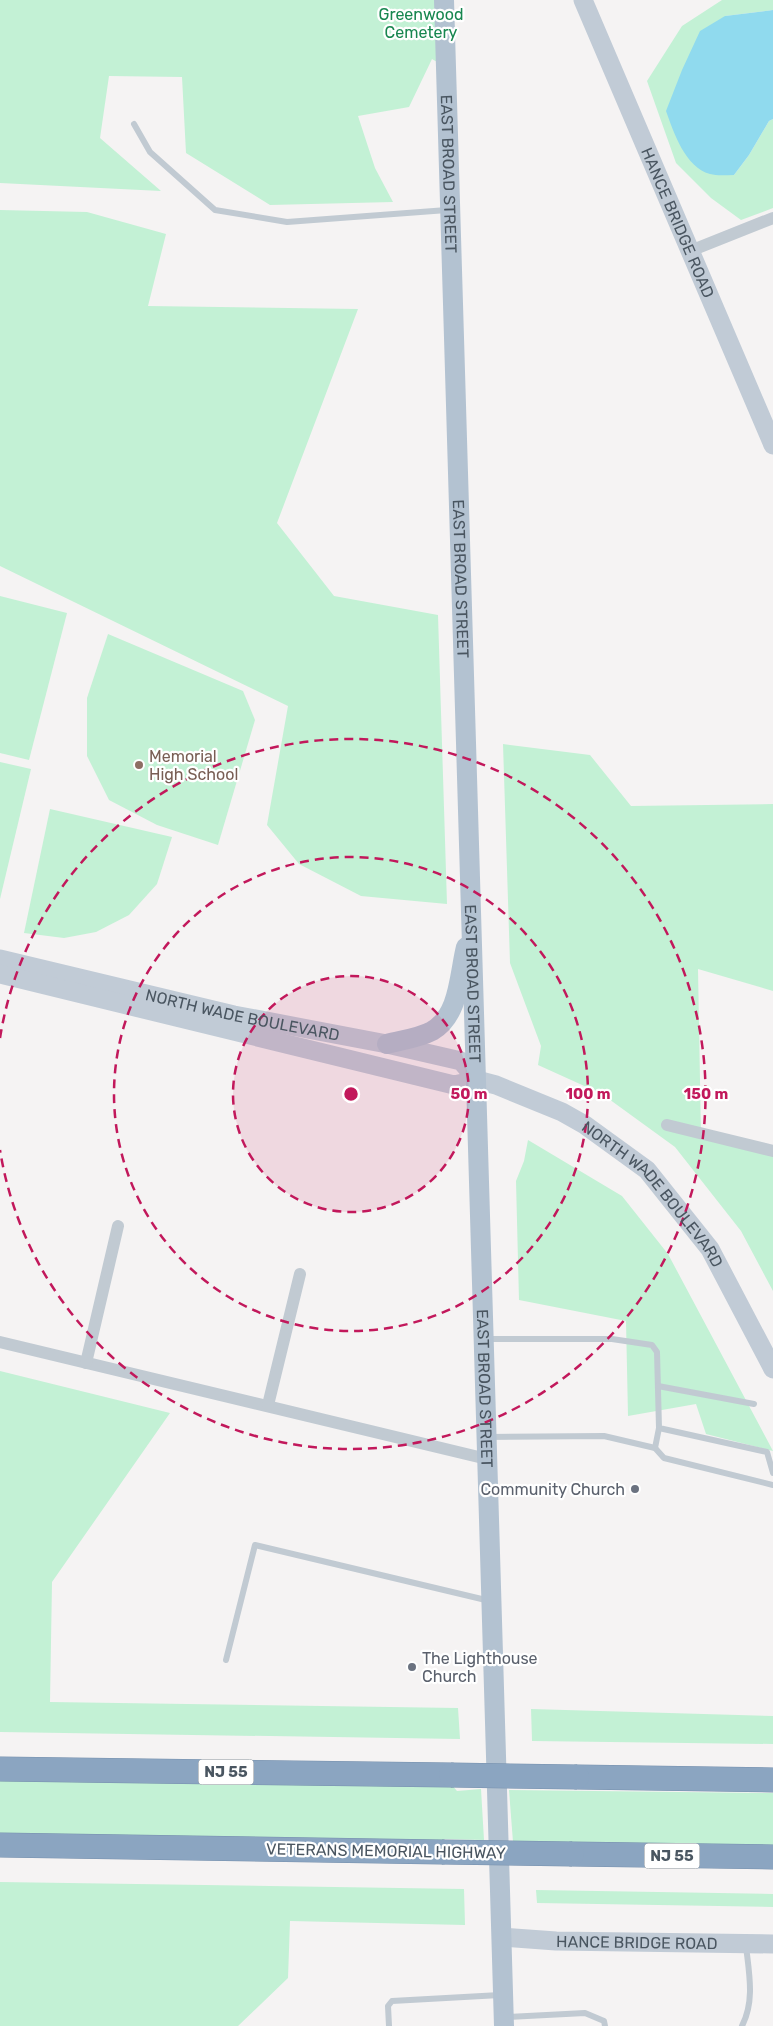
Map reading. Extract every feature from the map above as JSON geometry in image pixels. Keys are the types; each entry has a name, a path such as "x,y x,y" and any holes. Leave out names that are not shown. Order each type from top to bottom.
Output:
{"highway":[{"name":"NJ 55","path":"0,1769 773,1780"},
{"name":"VETERANS MEMORIAL HIGHWAY","path":"0,1845 773,1857"}],"main road":[{"name":"EAST BROAD STREET","path":"444,0 504,2022"},
{"name":"HANCE BRIDGE ROAD","path":"583,0 773,446"},
{"path":"387,1044 432,1030 444,1020 458,989 472,921"},
{"name":"NORTH WADE BOULEVARD","path":"0,959 234,1015 387,1044 461,1061 477,1080"},
{"name":"NORTH WADE BOULEVARD","path":"0,974 454,1086 477,1080 496,1085 562,1112 585,1125 647,1170 710,1249 773,1369"},
{"name":"HANCE BRIDGE ROAD","path":"502,1937 556,1941 773,1944"}],"street":[{"path":"690,251 773,218"},
{"path":"667,1125 773,1150"},
{"path":"86,1363 118,1226"},
{"path":"268,1405 300,1274"},
{"path":"0,1342 487,1459"}],"lane":[{"path":"134,124 150,152 215,210 287,222 451,209"},
{"path":"484,1338 612,1339 652,1345 657,1352 660,1428 654,1448"},
{"path":"658,1386 754,1404"},
{"path":"660,1428 767,1452 773,1473"},
{"path":"487,1437 604,1436 654,1448 664,1458 773,1485"},
{"path":"226,1660 255,1545 491,1601"},
{"path":"742,2026 749,2005 750,1982 746,1944"},
{"path":"389,2026 388,2006 392,2001 504,1995"},
{"path":"504,2022 585,2013 604,2021 605,2026"}],"green space":[{"name":"Greenwood Cemetery","path":"0,0 444,0 447,68 432,59 409,107 358,116 375,168 393,202 270,205 186,153 182,77 109,76 100,138 161,191 0,183"},
{"path":"722,0 773,0 773,10 725,16 734,175 749,155 769,121 773,119 773,208 741,220 711,198 676,163 647,81 682,26"},
{"path":"0,210 87,212 166,234 148,306 358,309 277,523 334,596 438,615 447,904 361,896 299,864 267,825 288,706 0,566"},
{"path":"0,596 67,613 29,760 0,753"},
{"path":"108,634 243,691 255,720 218,845 157,825 109,800 87,756 87,698"},
{"path":"503,744 590,755 631,806 773,804 773,991 698,969 701,1136 773,1153 773,1291 741,1231 675,1147 602,1094 538,1065 541,1046 510,963"},
{"path":"0,762 31,769 0,899"},
{"path":"50,809 172,837 157,884 129,915 96,932 64,938 24,933"},
{"path":"528,1140 622,1196 668,1254 773,1451 706,1434 696,1404 628,1416 626,1321 519,1300 516,1181 524,1161"},
{"path":"0,1371 170,1413 52,1582 50,1702 458,1708 460,1739 0,1732"},
{"path":"531,1709 773,1716 773,1744 532,1741"},
{"path":"0,1778 451,1784 457,1791 481,1789 484,1840 444,1839 442,1844 0,1837"},
{"path":"509,1790 773,1793 773,1845 513,1842"},
{"path":"0,1882 464,1889 465,1925 290,1921 288,1978 238,2026 0,2026"},
{"path":"536,1890 773,1894 773,1907 537,1903"}],"water":[{"path":"773,10 773,119 769,121 749,155 734,175 710,174 701,170 687,157 677,139 666,111 700,31 725,16"}],"place":[{"name":"Memorial High School","path":"139,765"},
{"name":"Community Church","path":"635,1489"},
{"name":"The Lighthouse Church","path":"412,1667"}]}
